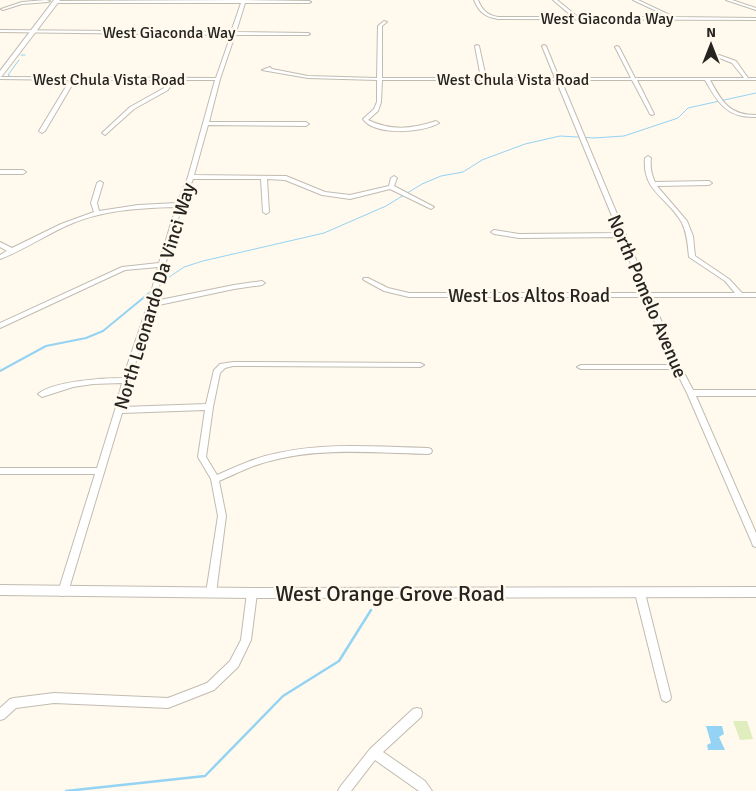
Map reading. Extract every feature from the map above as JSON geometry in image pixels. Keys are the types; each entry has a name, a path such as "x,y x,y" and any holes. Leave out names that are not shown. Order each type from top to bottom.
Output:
{"main road":[{"path":"0,77 48,1"},
{"path":"0,64 57,1"},
{"name":"West Orange Grove Road","path":"0,592 756,592"}],"street":[{"name":"West Giaconda Way","path":"476,0 481,12 488,16 756,19"},
{"path":"555,0 578,18"},
{"path":"635,0 675,18"},
{"path":"728,0 756,10"},
{"path":"3,9 22,3 48,1"},
{"path":"57,1 309,2"},
{"name":"North Leonardo Da Vinci Way","path":"63,592 101,471 126,380 151,304 179,205 191,177 218,79 244,1"},
{"path":"385,22 380,26 379,102 376,110 363,118 375,125 404,130 426,127 436,123"},
{"name":"West Giaconda Way","path":"0,31 308,34"},
{"path":"477,46 484,79"},
{"name":"North Pomelo Avenue","path":"544,46 556,79 649,296 677,367 692,393 756,543"},
{"path":"617,47 652,114"},
{"path":"719,56 728,58 737,65 736,68 747,79"},
{"name":"West Chula Vista Road","path":"272,70 308,77 756,80"},
{"name":"West Chula Vista Road","path":"0,77 218,79"},
{"path":"42,131 73,79"},
{"path":"104,133 132,108 166,89 172,79"},
{"path":"707,79 727,110 740,116 756,116"},
{"path":"206,123 306,124"},
{"path":"648,158 647,165 652,184 663,199 682,217 690,236 692,258 727,280 740,295"},
{"path":"0,172 23,172"},
{"path":"191,177 286,178 324,194 350,197 391,187 431,207"},
{"path":"264,178 266,212"},
{"path":"391,187 394,178"},
{"path":"97,213 94,203 100,183"},
{"path":"652,184 709,183"},
{"path":"0,257 74,220 97,213 133,207 179,205"},
{"path":"494,232 519,236 622,235"},
{"path":"0,244 12,251"},
{"path":"0,326 124,268 161,265"},
{"name":"West Los Altos Road","path":"366,279 386,290 409,295 756,295"},
{"path":"151,304 181,300 237,285 262,283"},
{"path":"211,593 222,516 221,500 215,479 202,457 216,372 222,364 420,365"},
{"path":"581,367 677,367"},
{"path":"42,394 63,385 83,381 126,380"},
{"path":"692,393 756,393"},
{"path":"119,410 209,407"},
{"path":"215,479 253,464 287,454 320,450 428,452"},
{"path":"0,471 101,471"},
{"path":"0,715 14,703 54,698 168,703 210,687 234,664 246,640 252,593"},
{"path":"640,593 666,696"},
{"path":"344,791 374,753 416,714"},
{"path":"374,753 421,785 426,791"}],"green space":[{"path":"733,721 747,721 753,739 740,740"}],"water":[{"path":"706,726 722,726 724,734 719,737 725,750 708,750 707,745 711,743"}],"waterway":[{"path":"10,76 8,75 19,60"},
{"path":"159,284 184,267 203,261 324,233 386,206 422,184 441,176 463,172 482,160 525,144 560,136 594,138 624,136 678,118 688,108 756,93"},
{"path":"146,295 154,289"},
{"path":"0,371 46,346 86,338 103,331 148,294"},
{"path":"66,791 205,776 283,696 339,661 371,610"}]}
